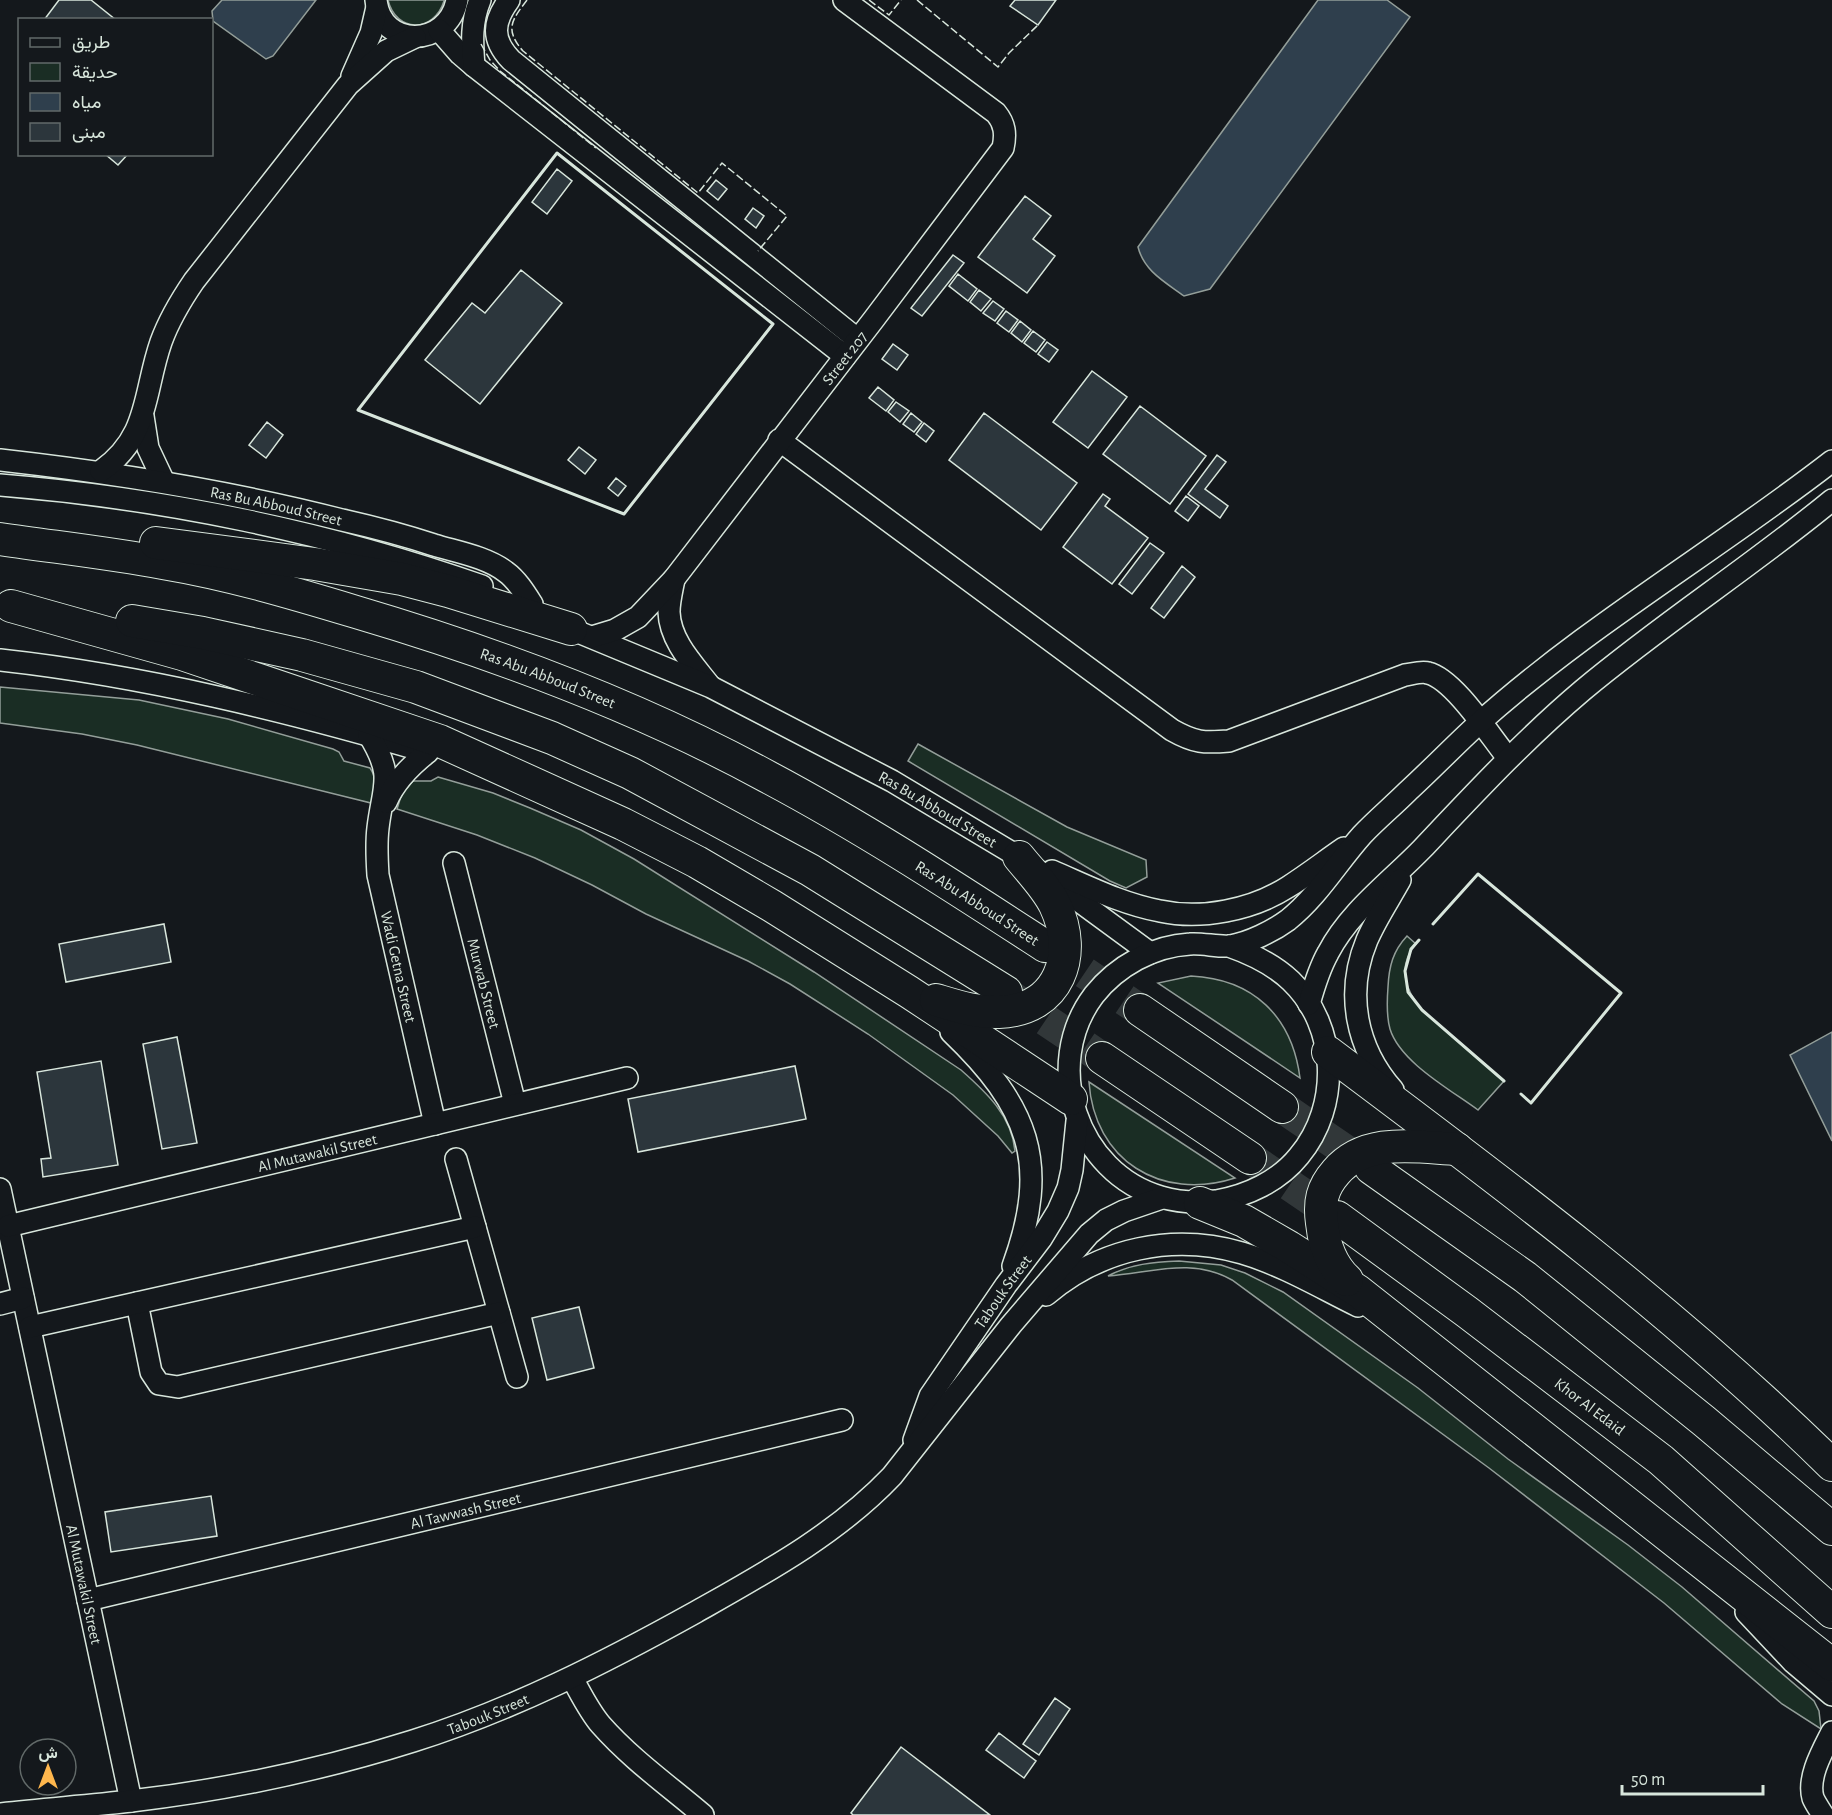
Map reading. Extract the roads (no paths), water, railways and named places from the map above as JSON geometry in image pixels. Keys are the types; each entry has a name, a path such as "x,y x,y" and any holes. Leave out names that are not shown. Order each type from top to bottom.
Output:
{"highway":[{"path":"0,539 165,544 349,569 448,591 582,633"},
{"name":"Ras Abu Abboud Street","path":"0,539 165,563 255,583 420,631 560,682 696,741 768,776 905,856 1045,946"},
{"path":"6,605 182,654 356,711 440,741 623,824 696,862 772,906 909,992 1074,1110"},
{"path":"6,605 204,633 351,668 416,687 478,709 552,738 630,773 810,870 1006,992"},
{"path":"909,992 982,1012 1000,1012 1033,1003 1046,994 1055,983 1064,963 1065,935 1054,903 1019,857"},
{"path":"1140,1010 1282,1107"},
{"path":"1328,1052 1419,1120 1649,1302 1737,1376 1832,1465"},
{"path":"1102,1058 1250,1158"},
{"path":"1358,1291 1340,1274 1328,1253 1322,1229 1320,1204 1328,1180 1345,1162 1365,1151 1388,1146 1456,1149"},
{"path":"1371,1168 1525,1277 1704,1421 1832,1529"},
{"path":"1200,1203 1245,1221 1289,1246 1358,1291 1694,1557 1830,1683"},
{"name":"Khor Al Edaid","path":"1337,1217 1467,1312 1661,1460 1832,1612"}],"street":[{"path":"376,3 382,19 391,29 415,37 428,36 444,26 454,12 457,0"},
{"path":"474,66 472,34 480,0"},
{"path":"509,0 500,13 496,33 499,43 511,60 857,339"},
{"name":"Street 207","path":"674,579 1003,148 1005,131 996,113 844,0"},
{"path":"348,85 371,33 376,3"},
{"path":"444,26 472,34"},
{"path":"444,26 460,54 474,66 844,356"},
{"path":"101,471 116,461 127,448 143,415 161,341 180,301 194,281 348,85 386,51 415,37"},
{"path":"143,415 148,448 165,482"},
{"path":"779,440 1172,730 1191,741 1229,741 1405,675 1427,672 1443,680 1456,691 1508,758"},
{"name":"Ras Bu Abboud Street","path":"0,460 101,471 165,482 285,505 404,535 487,562 506,572 519,585 532,604"},
{"path":"1228,946 1261,936 1287,920 1318,891 1362,836 1480,723 1577,644 1778,503 1832,461"},
{"name":"Ras Bu Abboud Street","path":"0,485 69,490 194,510 276,528 373,552 451,575 532,604 582,633 711,687 892,781 1019,857 1150,952"},
{"path":"1309,1004 1328,952 1344,928 1508,758 1559,711 1627,654 1832,500"},
{"path":"582,633 615,630 638,617 674,579"},
{"name":"Ras Bu Abboud Street","path":"674,579 669,603 673,630 680,646 711,687"},
{"path":"0,660 114,677 208,695 369,735 520,777"},
{"name":"Wadi Getna Street","path":"369,735 379,751 386,786 378,826 376,851 378,875 435,1124"},
{"name":"Wadi Getna Street","path":"382,810 402,775 428,752"},
{"path":"1019,857 1129,902 1161,912 1191,914 1228,911 1256,902 1286,888 1362,836"},
{"path":"1411,860 1367,940 1361,956 1355,988 1359,1030 1372,1062 1382,1078 1419,1120"},
{"name":"Murwab Street","path":"454,863 515,1104"},
{"name":"Tabouk Street","path":"909,1454 930,1396 1006,1285 1041,1239 1068,1188 1072,1170 1074,1110 1069,1063 1076,1028 1093,996 1118,970 1150,952 1185,944 1207,943 1228,946"},
{"path":"1074,1110 1091,1147 1111,1169 1135,1186 1162,1198 1200,1203 1237,1197 1271,1181 1299,1157 1319,1125 1329,1089 1328,1052 1321,1027 1309,1004 1294,984 1275,967 1252,954 1228,946"},
{"path":"909,992 991,1073 1008,1096 1028,1145 1032,1185 1026,1226 1006,1285"},
{"name":"Al Mutawakil Street","path":"131,1801 3,1209 435,1124 627,1078"},
{"path":"456,1159 517,1377"},
{"name":"Tabouk Street","path":"0,1814 131,1801 257,1781 363,1755 413,1741 479,1718 572,1678 654,1635 742,1586 812,1542 870,1499 892,1476 1011,1325 1089,1234 1106,1220 1124,1211 1162,1198"},
{"path":"30,1327 475,1227"},
{"path":"1011,1325 1051,1291 1078,1272 1105,1258 1138,1248 1170,1243 1207,1246 1243,1253 1280,1268 1411,1332"},
{"path":"0,1304 23,1298"},
{"path":"137,1303 151,1372 159,1384 178,1388 499,1313"},
{"name":"Al Tawwash Street","path":"88,1600 842,1420"},
{"path":"572,1678 600,1724 703,1815"},
{"path":"1830,1683 1832,1711"},
{"path":"1823,1815 1814,1798 1812,1786 1814,1773 1832,1732"},
{"path":"1832,1767 1824,1787 1832,1807"}],"water":[{"path":"222,0 316,0 273,56 266,59 213,21 212,11"},
{"path":"1318,0 1387,0 1410,17 1210,289 1184,296 1150,269 1138,247"},
{"path":"1832,1032 1832,1141 1790,1055"}],"tunnel":[{"path":"1045,946 1140,1010"},
{"path":"1006,993 1102,1058"},
{"path":"1282,1107 1371,1168"},
{"path":"1250,1158 1337,1217"}]}
